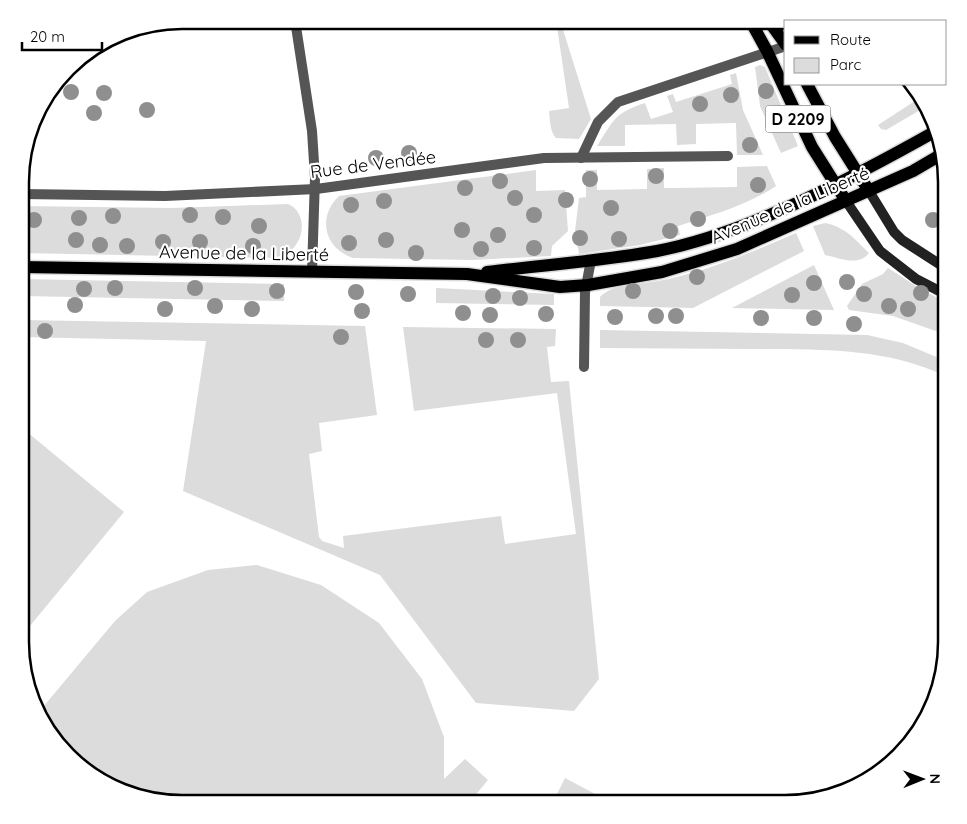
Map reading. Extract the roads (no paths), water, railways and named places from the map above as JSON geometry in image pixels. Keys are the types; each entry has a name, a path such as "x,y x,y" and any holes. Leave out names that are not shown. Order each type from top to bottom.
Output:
{"main road":[{"name":"D 2209","path":"755,29 812,147 880,251 916,279 938,290"},
{"path":"774,29 784,42"},
{"name":"D 2209","path":"807,85 835,137 894,232 902,240 938,263"},
{"name":"Avenue de la Liberté","path":"467,274 658,251 730,230 835,184 898,153 930,134"},
{"name":"Avenue de la Liberté","path":"29,267 467,274 560,287 588,285 662,272 738,249 913,171 936,158"}],"street":[{"path":"296,29 312,131 316,188 312,271"},
{"path":"581,158 598,122 618,102 784,46"},
{"name":"Rue de Vendée","path":"29,194 165,196 316,188 535,159 728,156"},
{"path":"584,367 586,292 591,260"}]}
